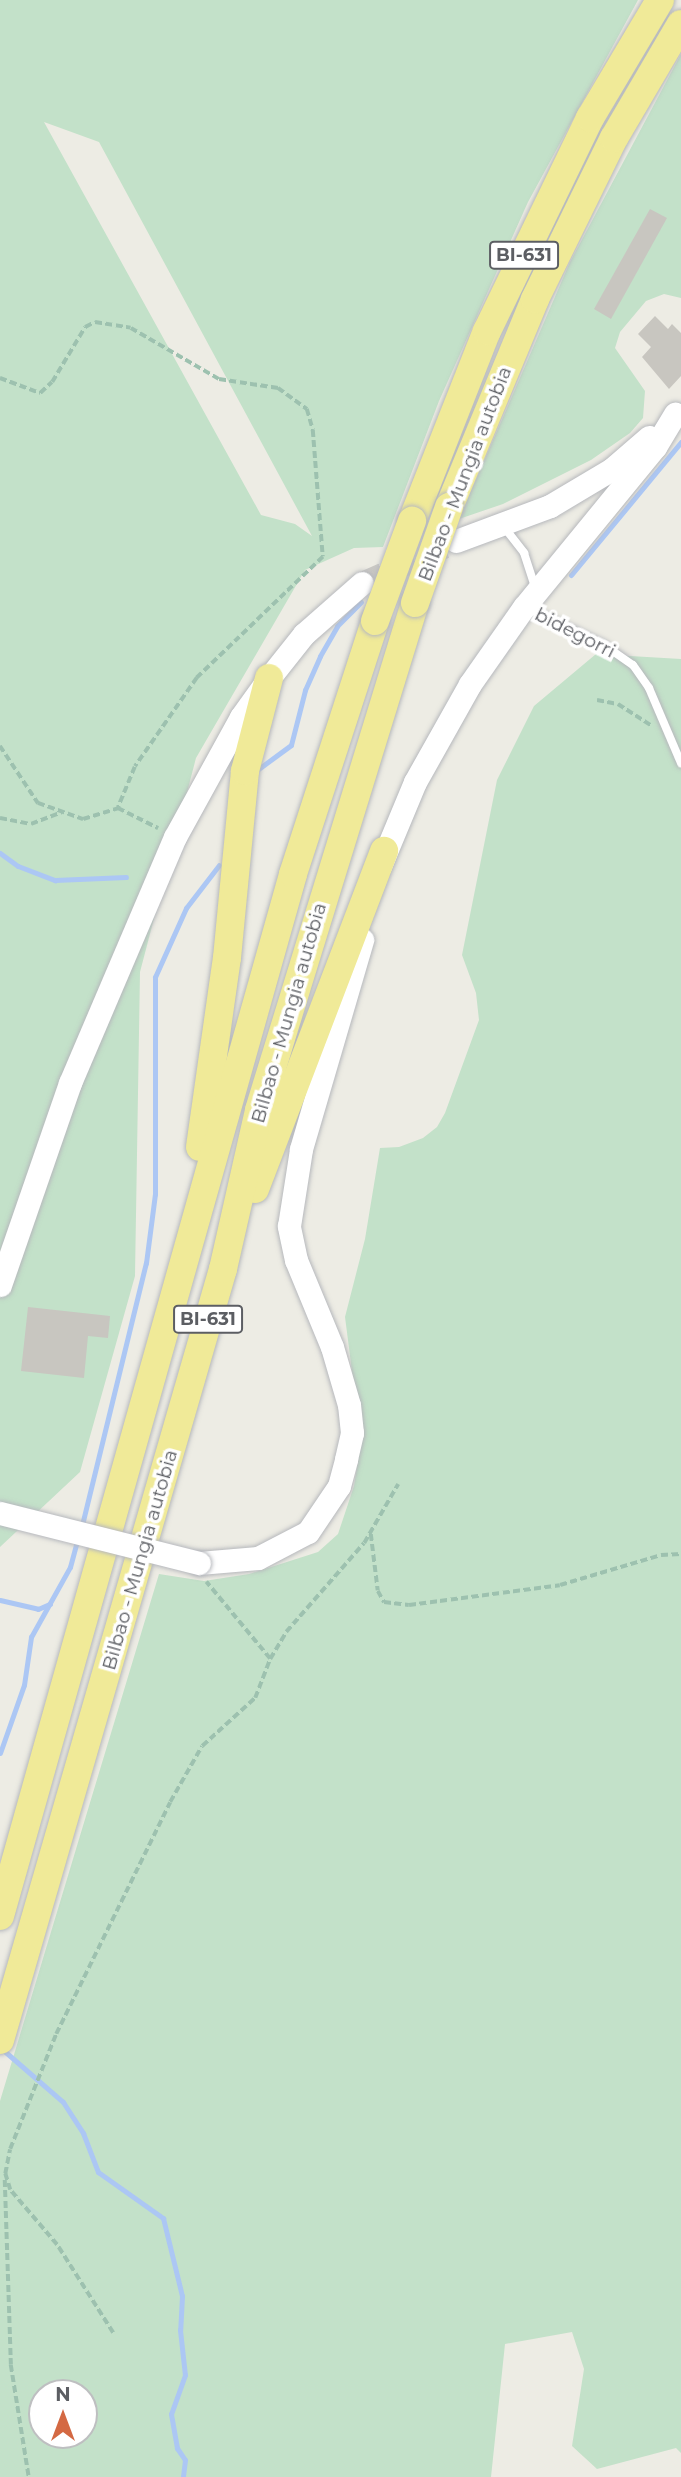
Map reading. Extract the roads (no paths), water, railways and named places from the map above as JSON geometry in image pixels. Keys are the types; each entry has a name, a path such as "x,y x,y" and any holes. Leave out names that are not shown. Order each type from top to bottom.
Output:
{"highway":[{"name":"Bilbao - Mungia autobia","path":"0,1916 293,874 375,621 487,331 590,118 660,0"},
{"name":"Bilbao - Mungia autobia","path":"1,2038 223,1269 259,1110 415,603 449,507 535,299 614,138 681,24"},
{"path":"202,1192 199,1154 227,958 245,771 269,678"},
{"path":"223,1269 384,851"}],"street":[{"path":"456,541 550,506 591,484 678,411"},
{"path":"0,1513 199,1563 258,1558 308,1532 339,1486 352,1433 349,1405 332,1347 296,1260 289,1226 301,1149 384,851 438,740 530,600 655,447 678,411"},
{"path":"0,1285 70,1083 175,837 241,717 269,678 304,634 362,583"}],"lane":[{"path":"502,524 524,552 530,600"},
{"name":"bidegorri","path":"530,600 633,665 681,763"}],"waterway":[{"path":"571,575 681,442"},
{"path":"257,770 291,745 305,690 320,656 337,626 361,602"},
{"path":"0,853 18,866 55,880 126,877"},
{"path":"81,1529 146,1263 155,1194 155,977 186,908 219,865"},
{"path":"0,1753 24,1685 31,1637 70,1567 78,1538"},
{"path":"0,1600 38,1609 50,1604"},
{"path":"2,2049 63,2102 83,2133 98,2172 163,2218 182,2296 180,2330 185,2375 171,2414 177,2448 185,2460 183,2477"}],"tunnel":[{"path":"362,583 444,547"}]}
